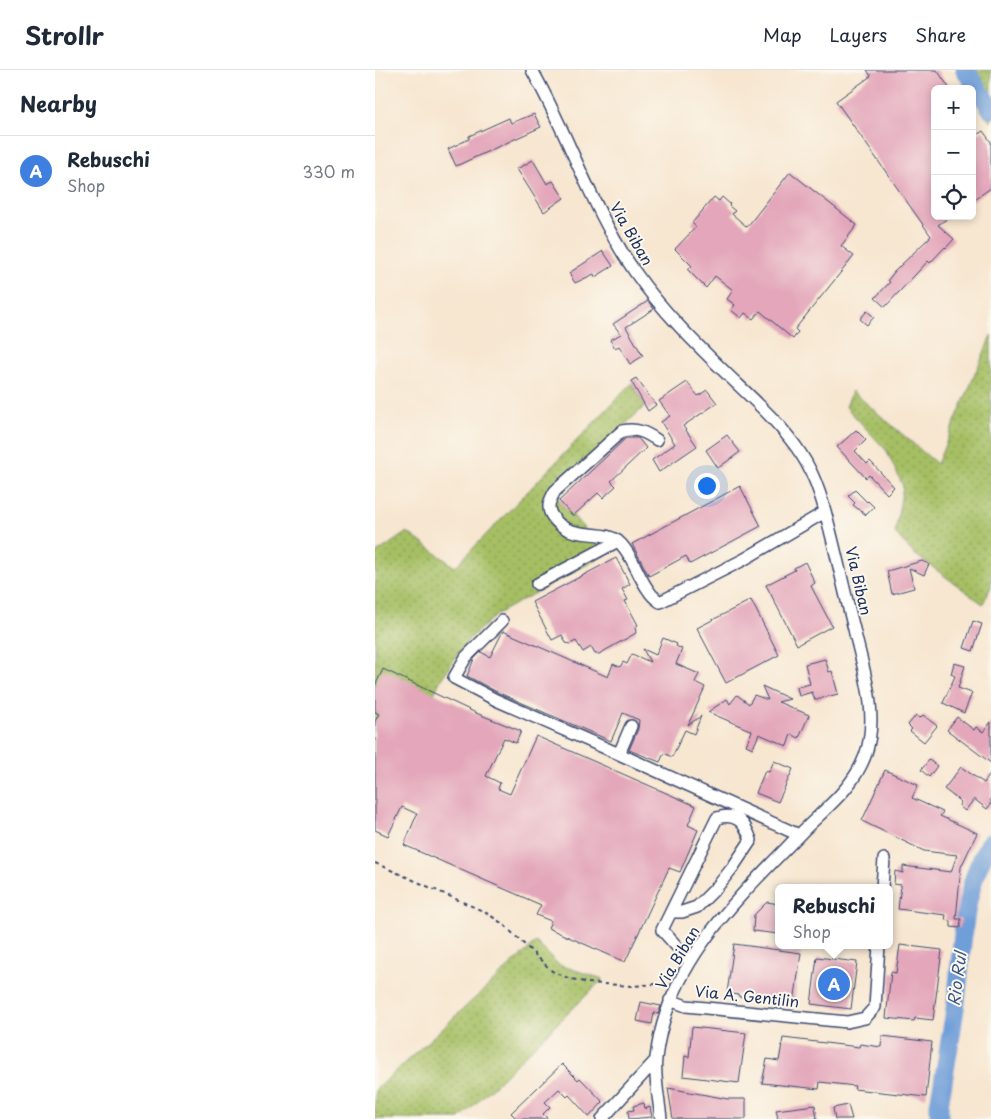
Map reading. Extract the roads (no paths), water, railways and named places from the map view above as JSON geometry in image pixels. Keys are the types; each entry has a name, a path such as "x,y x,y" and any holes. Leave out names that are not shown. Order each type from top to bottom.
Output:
{"street":[{"name":"Via Biban","path":"532,70 620,250 657,301 767,413 800,453 816,482 865,676 871,726 865,757 850,785 731,906 699,946 664,1013 655,1060 661,1119"},
{"path":"657,440 642,430 622,431 555,492 549,502 550,512 557,524 584,534 613,538 618,541 631,558 649,592 660,602 743,560 825,512"},
{"path":"537,584 618,541"},
{"path":"502,621 466,657 454,678 504,704 799,835"},
{"path":"619,754 631,726"},
{"path":"671,912 682,912 697,907 733,867 751,840 746,827 738,820 731,816 717,818 662,930 690,962"},
{"path":"882,884 884,859"},
{"name":"Via A. Gentilin","path":"670,1000 686,1006 847,1022 865,1018 875,1007 879,949"},
{"path":"602,1119 655,1060"}],"waterway":[{"name":"Rio Rul","path":"965,70 991,109"},
{"name":"Rio Rul","path":"939,1119 939,1105 956,1002 965,919 974,879 981,860 991,842"}],"place":[{"name":"Rebuschi","path":"834,984"}]}
